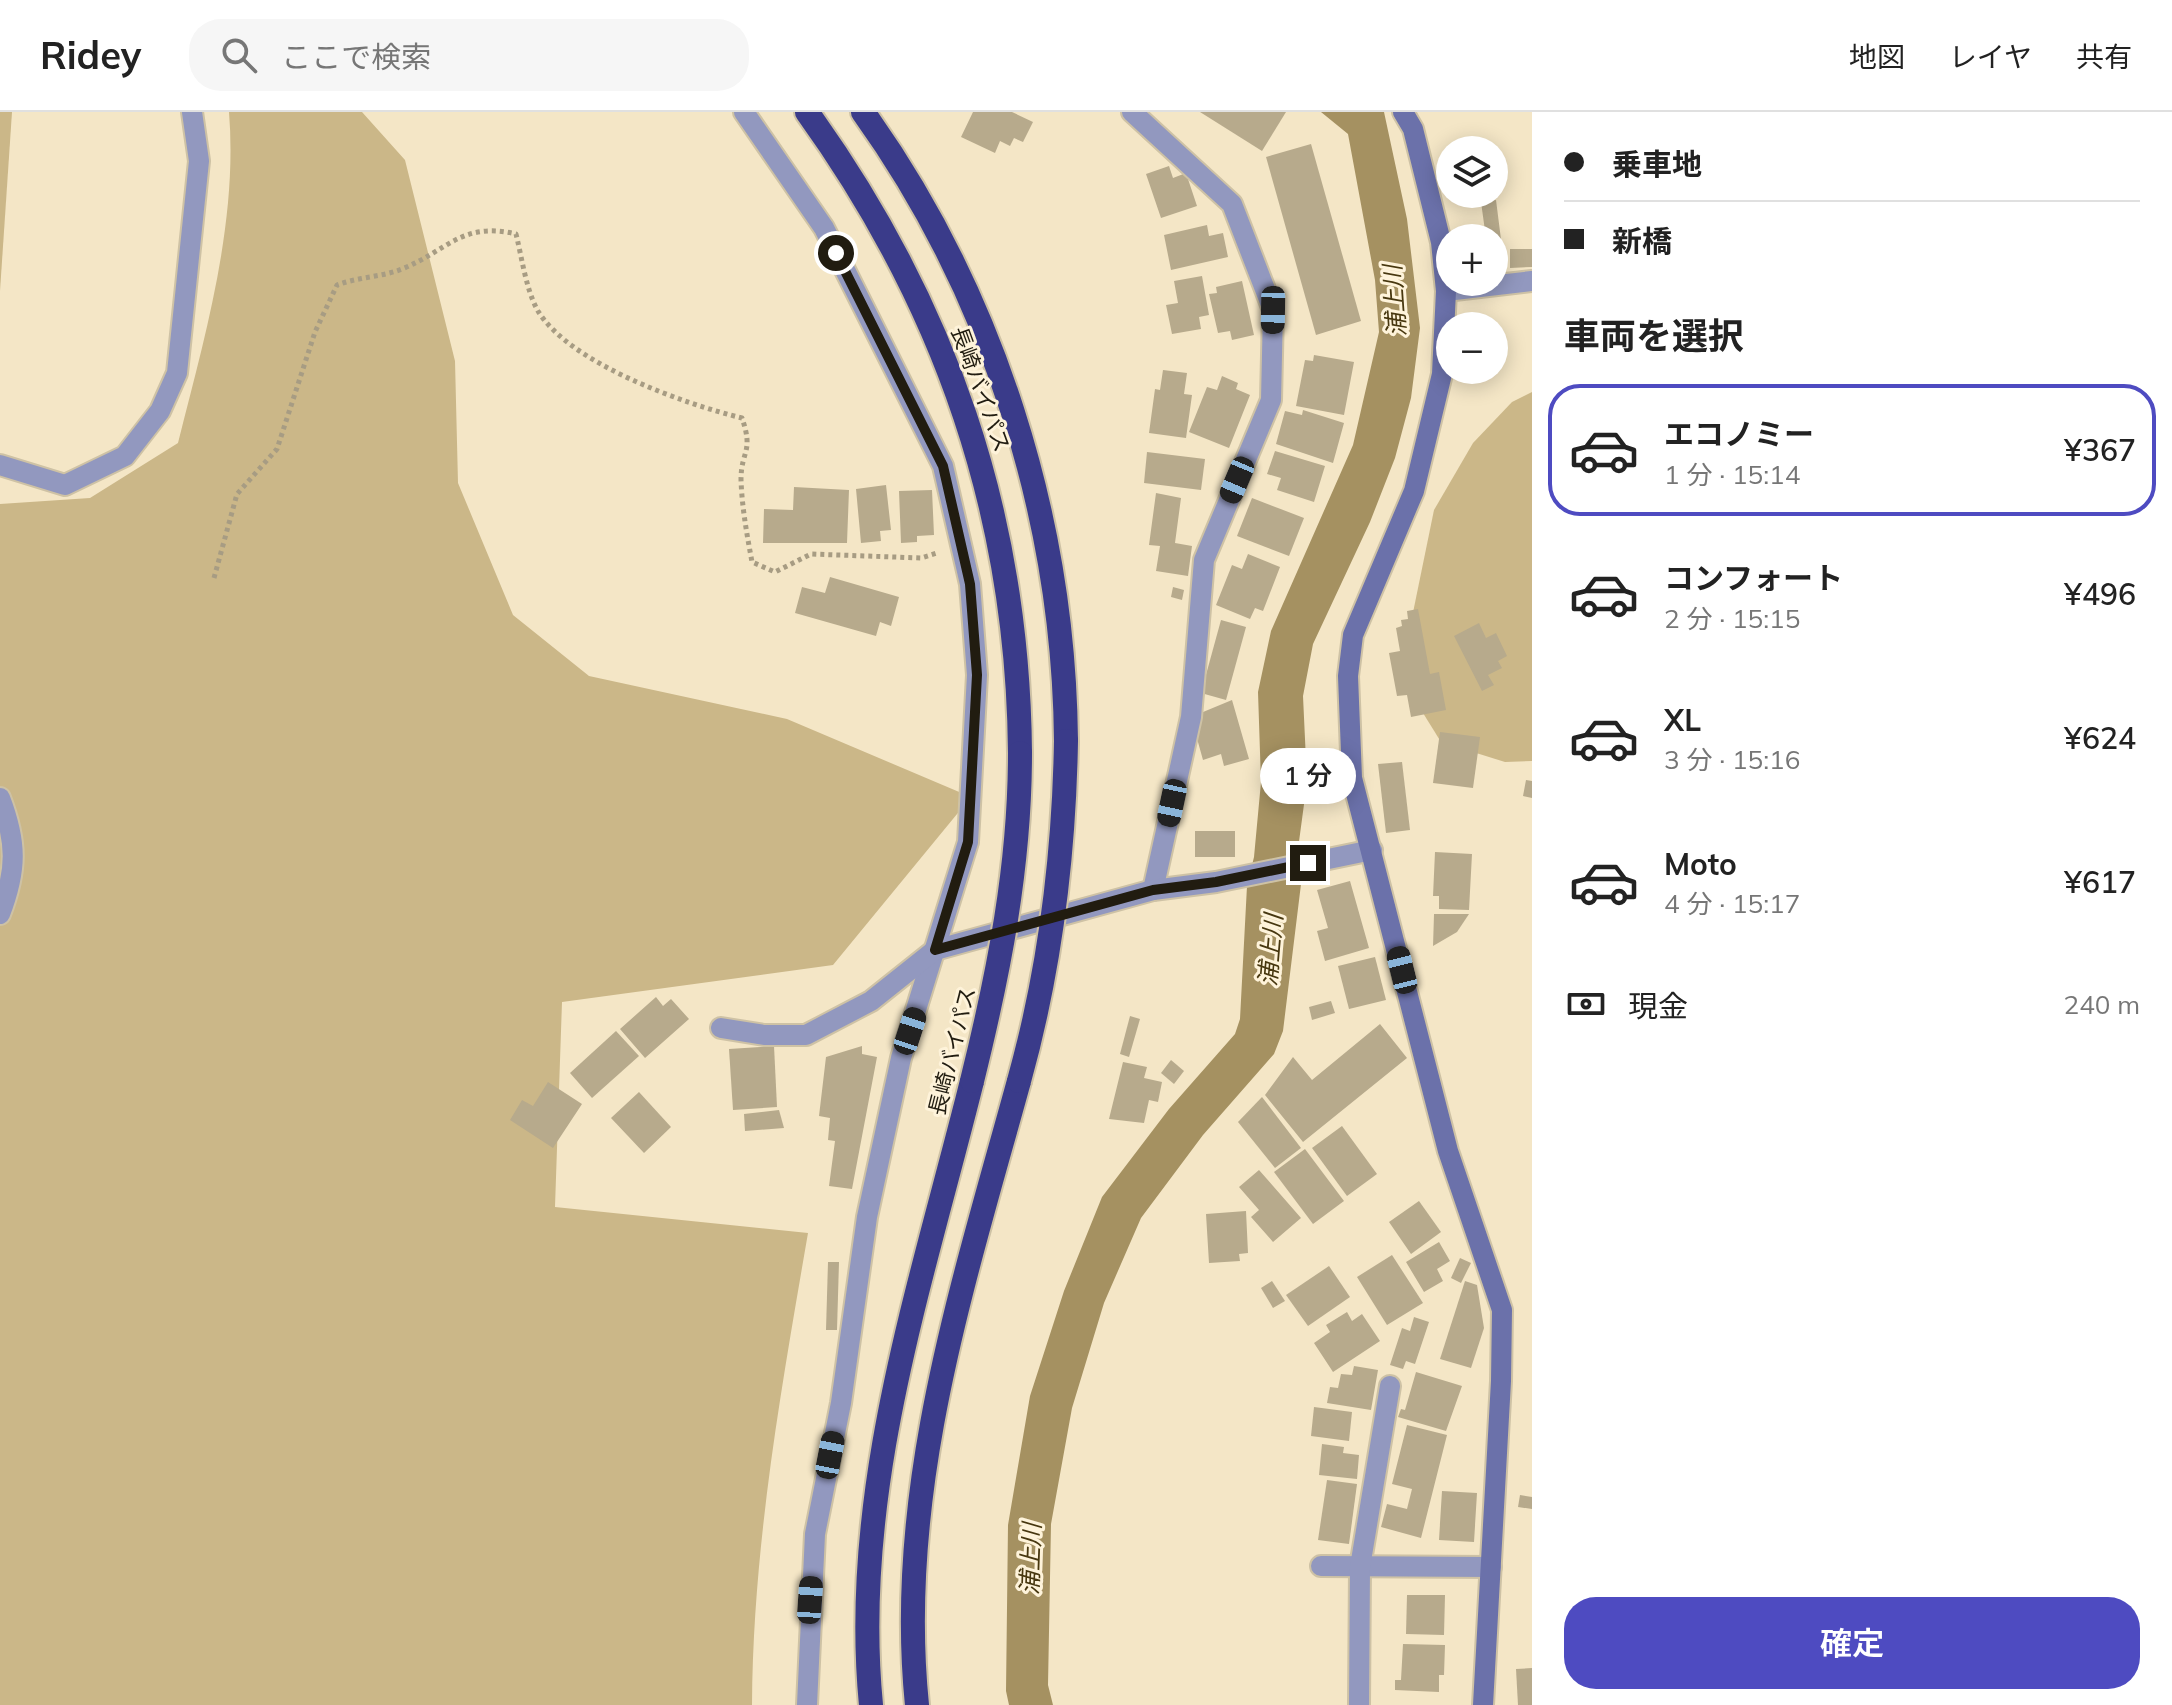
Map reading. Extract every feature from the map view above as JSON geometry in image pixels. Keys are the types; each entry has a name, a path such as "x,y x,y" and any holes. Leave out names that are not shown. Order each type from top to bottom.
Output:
{"highway":[{"name":"長崎バイパス","path":"807,112 836,152 900,260 943,352 968,418 985,480 1011,603 1019,695 1020,802 1003,955 902,1353 882,1450 867,1578 867,1660 871,1705"},
{"name":"長崎バイパス","path":"863,112 937,233 966,291 1009,400 1027,457 1052,571 1066,686 1065,808 1056,907 1036,1018 943,1365 925,1458 915,1538 912,1617 917,1705"}],"street":[{"path":"0,465 65,485 125,456 160,411 177,373 190,264 199,161 192,112"},
{"path":"744,112 824,228 943,466 970,584 977,675 968,842 901,1058 867,1217 841,1403 815,1534 807,1705"},
{"path":"1132,112 1232,204 1273,310 1271,400 1204,560 1191,717 1153,890"},
{"path":"1403,112 1413,129 1437,224"},
{"path":"1508,284 1532,281"},
{"path":"1446,296 1442,374 1414,491 1353,635 1348,676 1352,778 1448,1151 1502,1310 1483,1705"},
{"path":"0,798 13,831 13,881 0,914"},
{"path":"721,1028 764,1035 806,1035 871,1001 935,950 1153,890 1216,882 1370,850"},
{"path":"1359,1705 1360,1567 1390,1386"},
{"path":"1321,1566 1491,1567"}],"path":[{"path":"214,578 237,494 277,449 315,332 337,285 360,276 401,270 458,238 490,228 516,234 538,311 573,346 621,375 684,403 742,418 750,441 741,475 752,562 775,572 811,554 921,558 961,547"}],"shaded area":[{"path":"0,112 12,112 0,291"},
{"path":"229,112 362,112 405,160 455,361 458,483 513,615 589,676 787,719 971,797 833,965 562,1002 555,1207 808,1233 763,1527 752,1705 0,1705 0,504 90,498 178,443 208,321 224,237 229,196"},
{"path":"1532,392 1532,761 1505,762 1441,742 1400,676 1434,510 1473,443 1512,402"}],"water":[{"name":"浦上川","path":"1321,112 1384,112 1407,219 1420,328 1411,398 1395,458 1370,522 1313,644 1303,696 1307,782 1298,849 1302,876 1283,1031 1274,1054 1203,1135 1141,1218 1104,1303 1072,1408 1051,1524 1048,1685 1053,1705 1009,1705 1006,1691 1008,1525 1030,1396 1064,1291 1102,1197 1169,1109 1235,1034 1240,1019 1247,886 1254,857 1261,782 1258,692 1271,631 1353,445 1379,332 1375,280 1348,134"}],"building":[{"path":"973,112 1012,112 1033,122 1023,142 1014,138 1010,146 1000,141 995,153 961,137"},
{"path":"1200,112 1286,112 1262,151"},
{"path":"1311,144 1361,321 1316,335 1266,157"},
{"path":"1169,166 1173,178 1186,173 1197,206 1161,218 1146,174"},
{"path":"1482,208 1497,208 1499,224 1484,224"},
{"path":"1207,225 1209,236 1223,233 1228,257 1171,270 1164,235"},
{"path":"1510,249 1532,249 1532,267 1510,268"},
{"path":"1202,276 1209,315 1199,317 1201,329 1172,334 1166,305 1178,303 1174,281"},
{"path":"1242,281 1254,335 1232,340 1230,331 1218,333 1209,294 1217,293 1216,287"},
{"path":"1314,355 1354,362 1344,415 1296,406 1305,360 1313,361"},
{"path":"1163,370 1187,373 1184,394 1192,395 1186,438 1149,433 1155,389 1160,390"},
{"path":"1222,376 1238,383 1236,389 1250,395 1229,448 1189,432 1207,387 1217,390"},
{"path":"1303,410 1344,423 1333,463 1276,444 1285,411 1302,415"},
{"path":"1275,451 1325,466 1314,502 1277,490 1281,478 1267,474"},
{"path":"1147,452 1205,459 1201,490 1144,483"},
{"path":"886,485 891,530 880,531 881,541 861,543 856,489"},
{"path":"794,487 849,490 847,543 763,543 764,509 793,510"},
{"path":"932,490 934,535 917,536 917,542 901,543 899,491"},
{"path":"1156,493 1181,498 1175,543 1192,546 1188,576 1156,571 1160,546 1149,545"},
{"path":"1252,498 1304,518 1289,556 1237,536"},
{"path":"1248,554 1280,567 1263,611 1255,608 1250,619 1216,605 1232,565 1242,569"},
{"path":"830,577 899,597 891,626 880,622 876,636 795,613 802,587 825,593"},
{"path":"1173,587 1184,590 1182,600 1171,597"},
{"path":"1418,609 1430,674 1439,672 1446,710 1411,717 1407,695 1397,696 1389,653 1400,651 1396,628 1402,626 1401,620 1408,619 1407,611"},
{"path":"1221,620 1246,627 1226,700 1201,693"},
{"path":"1479,623 1486,638 1496,633 1507,656 1498,661 1502,668 1488,675 1494,685 1482,691 1454,636"},
{"path":"1232,700 1249,759 1224,766 1221,754 1203,760 1191,717"},
{"path":"1440,732 1480,737 1473,788 1433,783"},
{"path":"1402,762 1410,830 1386,833 1378,764"},
{"path":"1526,780 1532,781 1532,798 1523,796"},
{"path":"1195,831 1235,831 1235,857 1195,857"},
{"path":"1435,852 1472,854 1469,910 1439,909 1439,896 1433,896"},
{"path":"1350,881 1369,948 1325,961 1317,931 1328,928 1317,890"},
{"path":"1434,914 1469,914 1457,932 1433,946"},
{"path":"1375,957 1386,1000 1349,1009 1338,966"},
{"path":"656,997 663,1006 671,999 689,1019 645,1058 620,1029"},
{"path":"1331,1001 1335,1013 1312,1020 1309,1007"},
{"path":"1130,1016 1140,1019 1129,1057 1120,1054"},
{"path":"1380,1024 1407,1058 1303,1142 1265,1095 1293,1057 1312,1080"},
{"path":"616,1031 639,1056 592,1098 570,1073"},
{"path":"774,1046 777,1107 733,1110 729,1049"},
{"path":"862,1046 862,1054 877,1057 852,1189 829,1186 835,1141 828,1140 830,1118 819,1116 826,1057"},
{"path":"1171,1060 1184,1071 1174,1084 1161,1073"},
{"path":"1123,1062 1147,1067 1144,1078 1162,1082 1158,1102 1149,1100 1144,1123 1109,1119"},
{"path":"548,1082 582,1104 553,1148 510,1120 522,1100 533,1106"},
{"path":"639,1092 671,1127 644,1153 611,1118"},
{"path":"1262,1097 1301,1148 1275,1168 1238,1122"},
{"path":"779,1110 784,1128 745,1131 744,1114"},
{"path":"1342,1126 1377,1174 1347,1196 1312,1148"},
{"path":"1305,1149 1344,1201 1313,1224 1274,1172"},
{"path":"1259,1170 1301,1218 1273,1242 1251,1217 1259,1210 1239,1187"},
{"path":"1419,1201 1441,1232 1411,1254 1389,1222"},
{"path":"1246,1211 1248,1253 1239,1254 1240,1261 1209,1263 1206,1214"},
{"path":"1439,1242 1450,1261 1437,1269 1443,1281 1424,1292 1406,1262"},
{"path":"1392,1255 1423,1303 1387,1325 1357,1277"},
{"path":"1460,1258 1471,1263 1461,1283 1451,1278"},
{"path":"828,1262 839,1262 837,1330 826,1330"},
{"path":"1329,1266 1350,1297 1308,1326 1286,1295"},
{"path":"1272,1281 1285,1301 1273,1308 1261,1288"},
{"path":"1465,1281 1477,1285 1484,1328 1471,1368 1440,1359"},
{"path":"1347,1312 1352,1321 1362,1314 1380,1341 1333,1372 1314,1343 1330,1332 1326,1325"},
{"path":"1414,1317 1429,1322 1415,1364 1406,1361 1403,1369 1390,1365 1402,1328 1410,1331"},
{"path":"1354,1366 1378,1370 1371,1410 1327,1403 1330,1387 1338,1388 1341,1374 1352,1375"},
{"path":"1416,1372 1462,1386 1446,1431 1398,1417 1401,1409 1405,1410"},
{"path":"1314,1407 1352,1412 1349,1441 1311,1436"},
{"path":"1407,1425 1447,1435 1421,1538 1381,1527 1387,1504 1407,1509 1412,1489 1392,1484"},
{"path":"1322,1444 1344,1447 1343,1453 1359,1455 1357,1479 1319,1475"},
{"path":"1327,1480 1357,1484 1349,1544 1318,1540"},
{"path":"1442,1491 1477,1493 1474,1542 1439,1540"},
{"path":"1520,1495 1532,1497 1532,1509 1518,1507"},
{"path":"1407,1595 1445,1595 1444,1635 1406,1634"},
{"path":"1403,1644 1445,1645 1444,1675 1439,1675 1439,1692 1395,1690 1395,1680 1401,1680"},
{"path":"1532,1668 1532,1705 1518,1705 1516,1669"}],"route":[{"path":"836,253 943,466 970,584 977,675 968,842 935,950 1153,890 1216,882 1308,863"}]}
